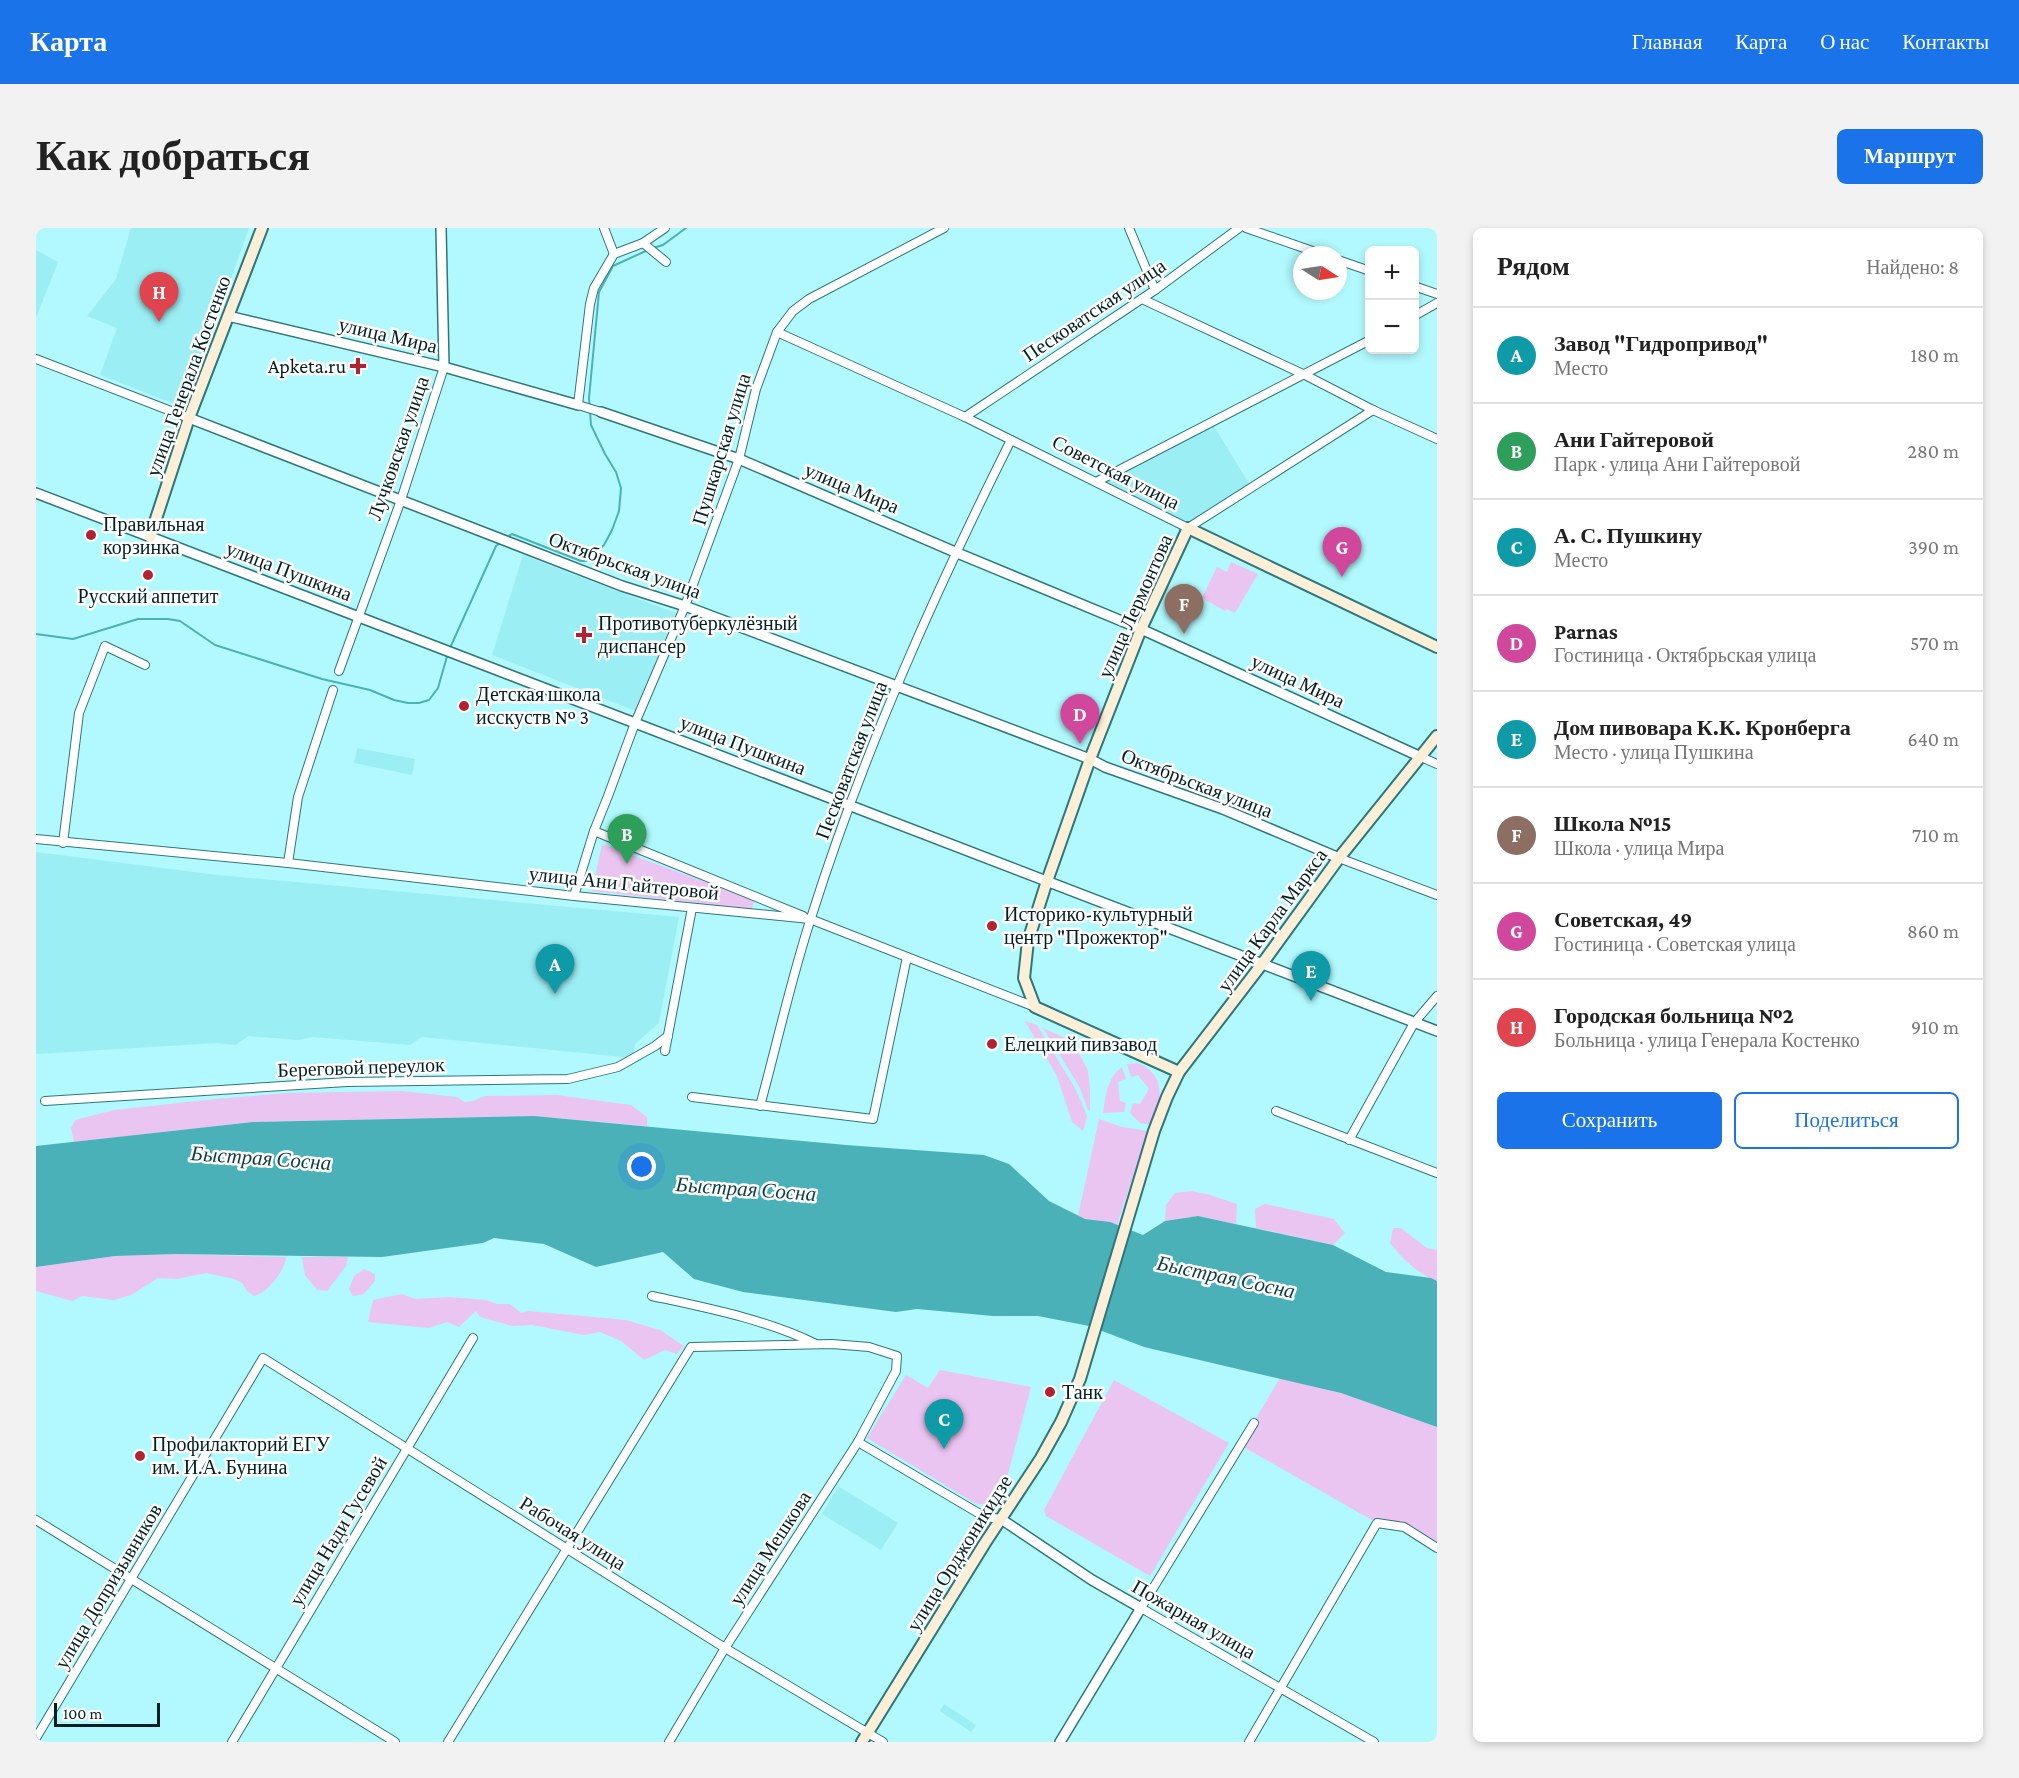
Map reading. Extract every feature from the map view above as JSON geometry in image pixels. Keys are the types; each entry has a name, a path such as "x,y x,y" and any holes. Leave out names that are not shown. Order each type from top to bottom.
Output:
{"main road":[{"name":"улица Генерала Костенко","path":"150,537 189,418 262,228"},
{"name":"улица Лермонтова","path":"1035,1007 1024,978 1028,941 1047,881 1090,759 1141,629 1188,528"},
{"name":"Советская улица","path":"1188,528 1437,647"},
{"name":"улица Карла Маркса","path":"1153,1136 1167,1096 1179,1072 1262,964 1339,858 1437,736"},
{"name":"улица Ани Гайтеровой","path":"1035,1007 1179,1072"},
{"name":"улица Орджоникидзе","path":"865,1737 1062,1422 1080,1378 1153,1136"}],"street":[{"name":"Лучковская улица","path":"339,671 357,616 401,500 444,367 441,228"},
{"path":"604,228 614,254"},
{"path":"578,405 590,303 594,288 614,254 643,243 665,228"},
{"name":"Пушкарская улица","path":"574,896 594,831 635,723 685,606 739,459 756,389 777,332 793,311 809,299 945,228"},
{"path":"1129,228 1155,290"},
{"name":"Песковатская улица","path":"965,417 1142,299 1239,228"},
{"path":"1246,228 1298,246"},
{"path":"643,243 666,262"},
{"path":"1347,263 1365,269"},
{"path":"1419,288 1437,294"},
{"path":"1142,299 1437,439"},
{"path":"1419,313 1437,303"},
{"name":"улица Мира","path":"228,316 444,367 601,412 739,459 1141,629 1437,764"},
{"name":"Советская улица","path":"777,332 965,417 1188,528"},
{"path":"1096,482 1365,343"},
{"name":"Октябрьская улица","path":"36,359 622,586 685,606 898,685 1090,759 1105,767 1223,809 1339,858 1437,895"},
{"name":"улица Лермонтова","path":"1188,528 1373,410"},
{"name":"Песковатская улица","path":"760,1106 810,919 850,806 898,685 955,552 1011,440"},
{"name":"улица Пушкина","path":"36,493 1437,1031"},
{"path":"63,843 79,713 105,646 145,665"},
{"path":"288,863 298,797 333,690"},
{"path":"594,831 810,919"},
{"name":"улица Ани Гайтеровой","path":"36,839 288,863 574,896 810,919 1035,1007"},
{"path":"665,1051 692,908"},
{"path":"692,1097 873,1119 907,957"},
{"path":"1349,1140 1414,1023 1437,996"},
{"name":"Береговой переулок","path":"45,1101 347,1082 568,1078 618,1067 668,1036"},
{"path":"1276,1111 1437,1173"},
{"path":"652,1296 716,1310 793,1333 817,1345"},
{"name":"улица Нади Гусевой","path":"232,1742 473,1338"},
{"path":"448,1742 691,1347 817,1345"},
{"name":"улица Мешкова","path":"669,1742 725,1648 858,1442 896,1371 897,1356 869,1347 817,1345"},
{"name":"Рабочая улица","path":"263,1358 865,1737 883,1742"},
{"name":"улица Допризывников","path":"36,1738 263,1358"},
{"path":"1060,1742 1254,1423"},
{"path":"858,1442 985,1517 1001,1520"},
{"path":"36,1520 395,1742"},
{"name":"Пожарная улица","path":"1001,1520 1092,1580 1374,1742"},
{"path":"1250,1742 1377,1523 1404,1527 1437,1548"}],"shaded area":[{"path":"131,228 249,228 185,408 100,375 117,328 87,316 116,279"},
{"path":"36,250 58,262 36,318"},
{"path":"1214,426 1251,487 1188,526 1101,482"},
{"name":"Противотуберкулёзный диспансер","path":"523,555 678,614 636,711 492,655"},
{"path":"1231,562 1258,574 1235,613 1227,609 1225,611 1202,598 1217,567 1227,572"},
{"path":"357,748 415,759 412,775 354,763"},
{"path":"602,844 754,900 752,909 592,891"},
{"path":"36,852 218,875 679,917 659,1023 635,1044 633,1058 422,1037 410,1045 312,1037 298,1040 248,1036 236,1045 218,1043 36,1054"},
{"path":"1025,1021 1037,1025 1076,1090 1087,1116 1083,1131 1072,1122 1057,1076"},
{"path":"1043,1028 1072,1041 1088,1070 1090,1110 1088,1110 1080,1088"},
{"path":"1137,1063 1147,1068 1158,1081 1158,1107 1151,1125 1140,1123 1130,1113 1133,1103 1140,1104 1149,1089 1138,1075 1131,1077 1127,1064"},
{"path":"1122,1067 1126,1079 1118,1082 1120,1101 1126,1103 1124,1112 1103,1113 1110,1082"},
{"path":"402,1091 457,1097 465,1102 485,1096 557,1095 631,1105 647,1117 647,1126 534,1116 253,1122 74,1142 71,1128 75,1120 114,1110 288,1093"},
{"path":"1099,1119 1122,1127 1148,1131 1117,1225 1078,1216"},
{"path":"1191,1191 1237,1204 1236,1224 1198,1216 1165,1221 1166,1205 1175,1193"},
{"path":"1265,1204 1334,1219 1345,1233 1333,1245 1256,1228 1255,1209"},
{"path":"1393,1228 1401,1228 1427,1248 1437,1250 1437,1281 1411,1265 1390,1243"},
{"path":"176,1254 286,1257 283,1268 275,1280 265,1290 254,1296 242,1283 234,1279 206,1273 177,1279 158,1278 131,1295 114,1300 82,1296 72,1301 36,1291 36,1267 115,1256"},
{"path":"302,1257 348,1257 346,1266 327,1291 317,1290 305,1275"},
{"path":"364,1269 375,1274 375,1281 364,1294 353,1296 349,1289 354,1276"},
{"path":"402,1294 415,1299 449,1297 486,1300 497,1304 510,1304 521,1313 529,1311 626,1320 660,1330 684,1346 677,1354 665,1350 644,1360 621,1341 600,1332 584,1335 532,1325 512,1326 480,1317 476,1311 459,1327 447,1322 429,1328 368,1322 373,1300"},
{"path":"940,1370 1031,1387 1003,1493 990,1504 982,1505 973,1502 867,1438 906,1375 928,1388"},
{"path":"1280,1378 1341,1393 1437,1427 1437,1548 1404,1527 1377,1523 1240,1445"},
{"path":"1114,1380 1229,1443 1150,1576 1046,1516 1044,1510"},
{"path":"838,1486 898,1523 881,1550 822,1514"},
{"path":"944,1704 976,1725 971,1732 940,1711"}],"water":[{"name":"Быстрая Сосна","path":"534,1116 846,1145 984,1155 1009,1164 1049,1201 1085,1219 1110,1222 1143,1235 1165,1221 1198,1216 1333,1245 1386,1272 1431,1278 1437,1281 1437,1427 1341,1393 1144,1347 1089,1326 1038,1316 993,1316 917,1309 896,1312 743,1292 694,1279 663,1252 596,1267 544,1244 494,1238 483,1243 382,1257 176,1254 115,1256 36,1267 36,1146 253,1122"}],"waterway":[{"path":"653,248 663,245 686,228"},
{"path":"507,537 512,534 586,561 604,545 612,530 619,511 621,488 616,472 591,425 589,398 599,292 613,266 648,250"},
{"path":"450,648 496,546 500,543"},
{"path":"36,634 73,639 138,619 180,621 215,645 408,703 429,700 438,688 448,653"}],"place":[{"name":"Городская больница №2","path":"159,322"},
{"name":"Apketa.ru","path":"358,366"},
{"name":"Правильная корзинка","path":"91,535"},
{"name":"Русский аппетит","path":"148,575"},
{"name":"Советская, 49","path":"1342,577"},
{"name":"Школа №15","path":"1184,634"},
{"name":"Противотуберкулёзный диспансер","path":"584,635"},
{"name":"Детская школа исскуств № 3","path":"464,706"},
{"name":"Parnas","path":"1080,744"},
{"name":"Ани Гайтеровой","path":"627,864"},
{"name":"Историко-культурный центр \"Прожектор\"","path":"992,926"},
{"name":"Завод \"Гидропривод\"","path":"555,994"},
{"name":"Дом пивовара К.К. Кронберга","path":"1311,1001"},
{"name":"Елецкий пивзавод","path":"992,1044"},
{"name":"Танк","path":"1050,1392"},
{"name":"А. С. Пушкину","path":"944,1449"},
{"name":"Профилакторий ЕГУ им. И.А. Бунина","path":"140,1456"}]}
